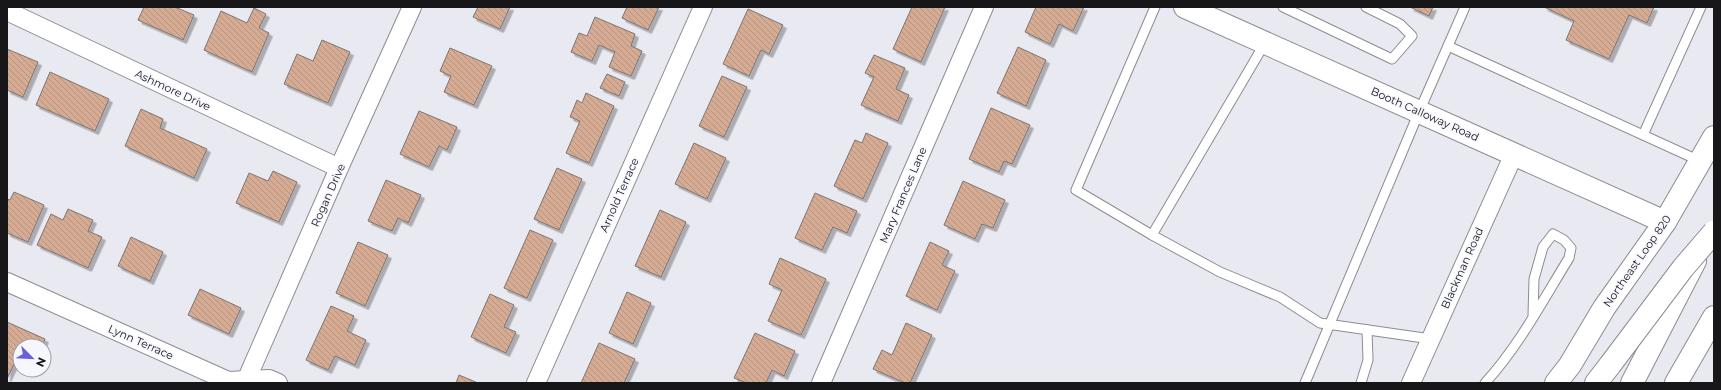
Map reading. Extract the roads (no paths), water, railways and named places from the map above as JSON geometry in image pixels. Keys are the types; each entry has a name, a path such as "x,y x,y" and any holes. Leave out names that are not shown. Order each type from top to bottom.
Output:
{"main road":[{"name":"Booth Calloway Road","path":"1185,7 1665,222"},
{"name":"Northeast Loop 820","path":"1556,383 1570,364 1604,308 1665,222 1714,137"},
{"path":"1632,383 1667,317 1714,222"},
{"path":"1596,383 1605,374 1683,268 1714,232"},
{"path":"1676,383 1714,317"}],"street":[{"name":"Rogan Drive","path":"246,382 339,168 412,7"},
{"name":"Arnold Terrace","path":"536,383 703,7"},
{"name":"Mary Frances Lane","path":"821,383 984,7"},
{"name":"Ashmore Drive","path":"11,11 339,168"},
{"name":"Blackman Road","path":"1411,383 1514,154"},
{"name":"Lynn Terrace","path":"7,282 228,381 246,382 269,379 278,383"}],"lane":[{"path":"1155,7 1076,190 1152,235 1220,272 1280,297 1320,323 1431,339"},
{"path":"1283,7 1392,59 1412,36 1400,24 1366,7"},
{"path":"1305,383 1419,112 1466,7"},
{"path":"1643,135 1701,7"},
{"path":"1152,235 1264,43"},
{"path":"1448,46 1700,161"},
{"path":"1485,383 1502,364 1533,315 1569,258 1571,248 1564,240 1553,234 1543,247 1534,279 1533,315"},
{"path":"1361,383 1368,360 1367,330"}]}
